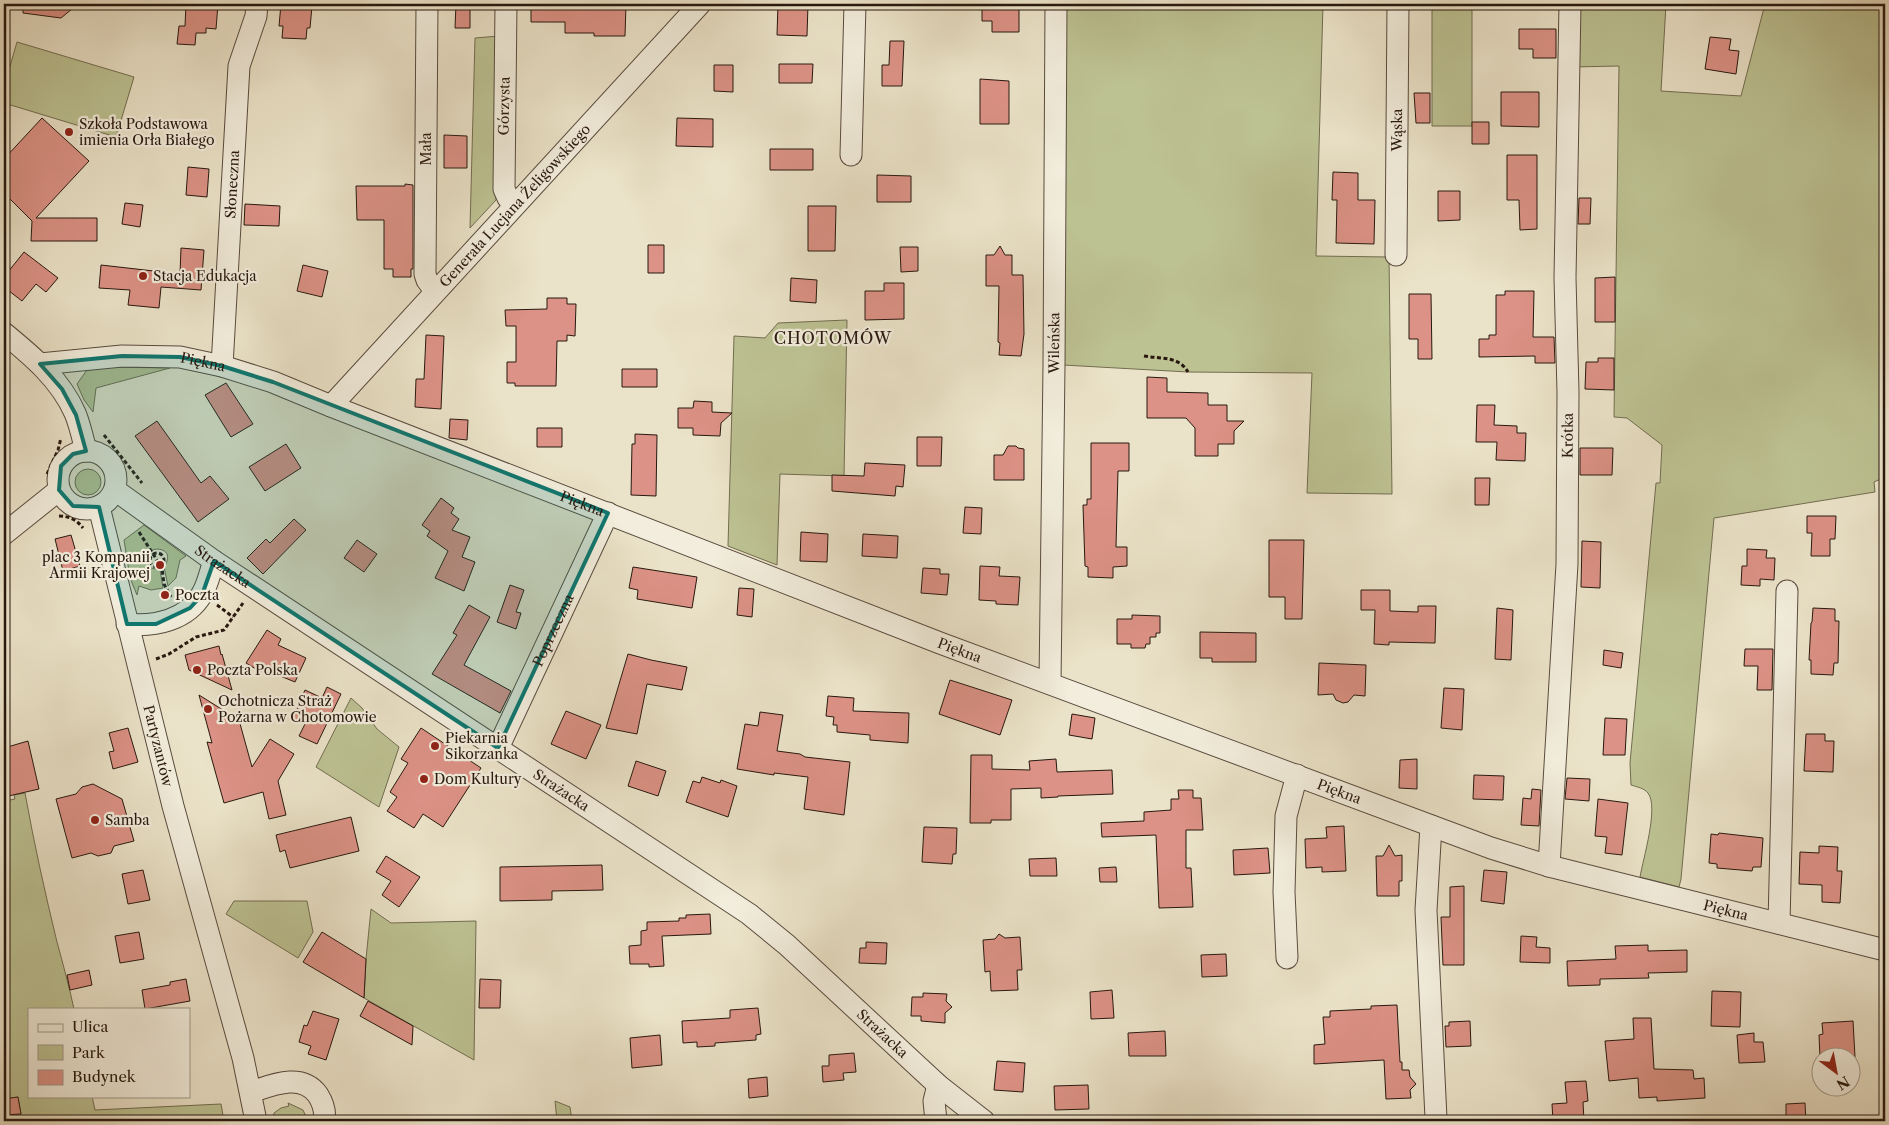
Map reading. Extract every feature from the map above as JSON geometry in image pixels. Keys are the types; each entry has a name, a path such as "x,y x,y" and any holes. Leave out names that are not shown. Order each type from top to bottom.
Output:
{"street":[{"name":"Słoneczna","path":"222,366 239,66 256,16 257,4"},
{"name":"Mała","path":"427,4 426,274 427,280 435,291"},
{"name":"Górzysta","path":"506,4 504,189 514,205"},
{"name":"Generała Lucjana Żeligowskiego","path":"331,406 700,4"},
{"path":"851,155 855,4"},
{"name":"Wileńska","path":"1050,683 1056,4"},
{"name":"Wąska","path":"1396,255 1398,4"},
{"name":"Krótka","path":"1549,866 1567,564 1568,392 1566,278 1570,4"},
{"path":"4,333 40,364 62,389 76,415 86,451"},
{"name":"Piękna","path":"40,364 122,356 180,357 222,366 273,382 940,643 1431,826 1549,866 1885,950"},
{"path":"4,534 51,484 57,481 61,466 73,454 86,451 104,457 111,464 116,475 111,497 99,507 85,509 73,506 51,484"},
{"name":"Strażacka","path":"114,490 214,561 741,908 769,929 938,1084 984,1121"},
{"name":"Partyzantów","path":"99,507 173,806 251,1092 256,1121"},
{"name":"Poprzeczna","path":"498,748 608,513"},
{"path":"127,624 140,626 173,620 190,608 202,595 214,561"},
{"path":"1778,923 1787,591"},
{"path":"1287,958 1284,892 1286,816 1297,775"},
{"path":"1431,826 1426,910 1436,1118"},
{"path":"251,1092 288,1081 304,1084 315,1091 323,1104 324,1121"},
{"path":"936,1121 934,1101 938,1084"}],"path":[{"path":"1144,356 1176,361 1184,364 1188,372"},
{"path":"51,484 48,473 61,441 60,430 94,422 143,485"},
{"path":"138,531 160,566 164,574 166,587 196,637"},
{"path":"159,552 164,556 164,562 157,567 150,564 149,559 152,554 159,552"},
{"path":"151,660 169,654 196,637 224,630 245,600"},
{"path":"216,605 233,617"},
{"path":"563,1116 564,1121"}],"highlighted area":[{"path":"122,356 180,357 222,366 273,382 608,513 498,748 214,561 202,595 190,608 156,624 127,624 99,507 73,506 59,490 61,466 73,454 86,451 76,415 62,389 40,364"}],"green space":[{"path":"1063,4 1323,4 1316,256 1389,257 1392,494 1307,493 1312,373 1188,372 1063,365"},
{"path":"1432,4 1472,4 1472,126 1432,126"},
{"path":"1576,4 1666,4 1661,91 1741,96 1765,4 1880,4 1885,43 1885,477 1874,482 1875,492 1714,518 1679,887 1640,877 1652,810 1648,793 1631,785 1630,763 1656,483 1660,483 1662,445 1627,418 1614,417 1619,66 1572,67"},
{"path":"499,36 496,200 470,228 475,38"},
{"path":"17,42 134,77 116,137 4,103 4,87"},
{"path":"847,320 844,476 780,474 777,565 728,546 734,336 765,338 778,323"},
{"path":"109,367 170,368 96,388 93,412 84,400 77,384 87,370"},
{"path":"88,469 97,473 101,482 97,491 88,495 79,491 75,482 79,473"},
{"path":"144,525 186,556 180,560 176,578 168,586 164,567 168,559 166,553 157,549 147,554 147,560 151,568 160,570 163,588 151,590 139,586 137,595 130,578 124,540"},
{"path":"351,698 362,708 377,729 399,747 379,807 316,767"},
{"path":"25,793 44,887 74,1008 28,1008 28,1098 92,1098 95,1110 221,1104 224,1121 4,1121 4,1115 21,1114 18,1097 4,1099 4,799 5,801 15,799 14,795"},
{"path":"234,901 307,901 313,932 298,958 226,914"},
{"path":"371,909 391,923 476,921 474,1060 364,998"},
{"path":"555,1101 570,1107 572,1121 557,1121"},
{"path":"288,1103 303,1110 308,1121 273,1121 274,1113 281,1108 289,1106"}],"building":[{"path":"23,4 78,4 61,18 23,13"},
{"path":"186,4 218,4 216,29 206,28 206,33 196,33 195,45 177,44 179,26 185,26"},
{"path":"281,4 307,4 307,6 312,6 310,28 307,28 306,39 282,38 283,26 279,26"},
{"path":"456,4 470,4 470,28 455,28"},
{"path":"595,4 626,4 625,36 594,36 594,33 565,33 565,22 531,22 531,6 595,7"},
{"path":"778,4 808,4 807,36 777,35"},
{"path":"982,4 1019,4 1019,32 992,32 992,21 982,21"},
{"path":"1519,29 1556,29 1556,58 1533,58 1533,49 1519,49"},
{"path":"1710,37 1731,39 1729,50 1739,51 1736,74 1705,69"},
{"path":"890,41 904,41 902,86 882,86 882,65 889,65"},
{"path":"779,64 813,64 812,83 779,83"},
{"path":"714,65 733,65 733,92 714,91"},
{"path":"980,79 1009,81 1009,124 980,124"},
{"path":"1501,92 1539,92 1539,127 1501,126"},
{"path":"1414,93 1430,93 1430,123 1416,123"},
{"path":"42,118 89,161 36,218 97,218 97,241 31,241 32,221 4,193 4,159"},
{"path":"677,118 713,119 713,147 676,146"},
{"path":"1472,122 1489,122 1489,144 1472,144"},
{"path":"444,135 467,136 467,168 444,168"},
{"path":"770,149 813,149 813,170 770,170"},
{"path":"1507,155 1537,155 1537,229 1520,230 1519,200 1507,200"},
{"path":"188,167 209,169 207,197 186,195"},
{"path":"1333,172 1358,173 1358,200 1375,200 1374,244 1336,243 1337,200 1332,200"},
{"path":"877,175 911,176 911,202 877,202"},
{"path":"405,184 413,185 413,269 411,269 411,277 393,277 393,269 384,269 384,220 357,220 356,186 405,186"},
{"path":"1438,191 1460,191 1460,220 1438,221"},
{"path":"1579,198 1591,198 1590,224 1578,224"},
{"path":"125,203 143,205 140,227 122,224"},
{"path":"245,204 280,206 279,226 244,225"},
{"path":"808,206 836,206 835,251 808,251"},
{"path":"648,245 664,245 664,273 648,273"},
{"path":"1000,246 1005,255 1012,255 1012,275 1023,275 1024,334 1021,356 999,355 999,286 986,286 986,255 994,255"},
{"path":"900,247 918,247 918,271 901,272"},
{"path":"181,248 204,250 201,290 161,287 159,308 128,305 130,290 99,288 101,265 180,274"},
{"path":"24,252 58,278 46,292 36,284 22,301 4,287 4,277"},
{"path":"303,265 328,271 322,297 297,291"},
{"path":"1615,277 1615,322 1595,322 1595,278"},
{"path":"791,278 817,280 816,303 790,301"},
{"path":"884,283 904,283 904,319 865,320 865,291 884,291"},
{"path":"1505,291 1534,291 1533,337 1554,337 1555,363 1535,363 1535,356 1479,357 1479,339 1489,339 1489,335 1496,335 1496,295 1505,295"},
{"path":"1409,294 1431,294 1432,359 1418,359 1418,339 1409,339"},
{"path":"547,298 567,298 567,304 576,304 575,336 567,335 567,341 557,341 556,386 515,386 515,383 507,383 507,362 516,362 516,326 506,326 505,310 547,309"},
{"path":"426,335 444,336 441,409 415,407 416,379 424,379"},
{"path":"1598,358 1614,358 1614,390 1585,389 1586,362 1598,362"},
{"path":"622,369 657,369 657,387 622,387"},
{"path":"1147,377 1167,378 1167,392 1208,393 1208,405 1227,405 1227,421 1244,421 1234,431 1234,444 1218,444 1218,456 1195,456 1195,428 1186,418 1147,418"},
{"path":"226,383 253,424 231,437 205,395"},
{"path":"694,401 712,402 712,412 732,413 721,423 720,436 693,435 693,428 678,428 678,408 693,408"},
{"path":"1477,405 1495,405 1494,425 1517,426 1517,433 1526,433 1525,461 1496,460 1497,442 1476,442"},
{"path":"450,419 468,420 467,440 449,438"},
{"path":"157,421 201,483 210,476 229,499 198,522 135,436"},
{"path":"537,428 562,428 562,447 537,447"},
{"path":"635,434 657,435 656,496 631,495 632,444 635,444"},
{"path":"917,437 942,437 941,466 917,466"},
{"path":"1091,443 1129,443 1129,471 1118,471 1116,547 1127,547 1127,566 1113,567 1113,578 1088,577 1088,567 1085,566 1083,505 1087,505 1087,499 1091,499"},
{"path":"286,444 301,468 265,491 249,467"},
{"path":"1008,446 1024,449 1024,480 994,480 994,455 1003,455"},
{"path":"1580,448 1613,448 1612,475 1580,475"},
{"path":"865,463 905,465 903,487 896,486 895,496 832,491 832,475 864,476"},
{"path":"1475,478 1490,478 1489,505 1475,505"},
{"path":"441,498 454,508 451,513 459,519 452,530 470,537 462,557 475,562 464,591 435,578 448,551 427,536 430,531 422,525"},
{"path":"965,507 982,508 981,534 963,533"},
{"path":"1807,516 1836,516 1835,539 1830,539 1830,556 1811,556 1812,533 1807,533"},
{"path":"294,519 306,530 263,574 247,558 266,539 270,543"},
{"path":"801,532 828,534 827,562 800,561"},
{"path":"863,534 898,536 897,558 862,556"},
{"path":"71,535 80,566 63,571 55,539"},
{"path":"357,540 377,554 364,572 344,558"},
{"path":"1269,540 1304,540 1302,619 1285,619 1285,597 1269,597"},
{"path":"1582,541 1601,542 1600,588 1581,587"},
{"path":"1747,549 1767,550 1766,558 1775,558 1774,580 1760,579 1760,586 1741,585 1742,566 1747,566"},
{"path":"980,566 1000,567 999,576 1020,577 1018,605 996,604 996,601 979,600"},
{"path":"633,567 697,577 692,608 637,599 638,590 629,588"},
{"path":"923,568 940,569 940,574 949,574 947,595 921,593"},
{"path":"510,585 524,590 516,612 521,613 516,629 497,622"},
{"path":"739,588 754,589 752,617 737,615"},
{"path":"1361,590 1390,590 1390,611 1418,612 1418,606 1436,606 1435,643 1389,642 1389,645 1374,644 1375,610 1361,610"},
{"path":"469,605 490,617 464,665 511,691 500,713 432,674 457,635 453,633"},
{"path":"1497,608 1513,610 1511,660 1495,659"},
{"path":"1813,608 1835,609 1835,621 1839,621 1838,663 1834,663 1833,675 1811,674 1811,660 1809,660"},
{"path":"1132,615 1160,616 1160,633 1156,633 1156,637 1150,637 1150,644 1146,644 1145,648 1131,648 1131,644 1117,644 1117,619 1132,619"},
{"path":"267,630 281,639 278,645 306,658 295,682 263,669 261,672 246,663"},
{"path":"1200,632 1256,633 1256,662 1212,662 1212,658 1200,658"},
{"path":"219,646 232,690 189,670 185,655"},
{"path":"1745,649 1773,649 1772,690 1757,690 1758,666 1744,666"},
{"path":"1604,650 1623,653 1621,668 1603,665"},
{"path":"628,654 687,667 682,690 647,684 637,734 606,728"},
{"path":"1319,663 1366,665 1365,696 1354,695 1348,702 1343,703 1336,700 1333,694 1318,695"},
{"path":"950,680 1012,700 1000,735 939,714"},
{"path":"327,687 341,694 317,744 299,736 305,724 293,719 305,690 322,698"},
{"path":"1444,688 1464,689 1462,730 1441,728"},
{"path":"199,695 239,720 252,767 270,739 294,754 278,781 286,815 269,819 263,792 224,803 207,742 212,743"},
{"path":"828,696 854,698 853,711 909,713 908,743 870,740 870,735 837,732 837,725 833,725 834,717 826,716"},
{"path":"566,711 601,725 586,759 551,744"},
{"path":"760,712 783,715 777,751 800,754 805,757 850,762 844,815 804,809 808,777 774,773 774,775 737,769 745,724 758,726"},
{"path":"1072,714 1095,718 1092,739 1069,735"},
{"path":"1605,718 1627,719 1625,755 1603,755"},
{"path":"128,728 138,762 113,769 109,752 114,751 109,733"},
{"path":"421,728 481,768 443,827 423,814 414,828 387,811 397,797 390,792 408,763 401,759"},
{"path":"1806,734 1825,734 1825,741 1834,741 1833,772 1804,771"},
{"path":"28,741 39,789 4,797 4,748"},
{"path":"971,755 992,755 992,769 1030,770 1029,761 1056,759 1057,772 1112,770 1113,794 1041,798 1041,788 1011,789 1011,820 991,820 991,823 970,823"},
{"path":"1417,759 1417,789 1399,788 1400,760"},
{"path":"636,761 666,771 658,796 628,786"},
{"path":"1474,775 1504,776 1503,800 1473,799"},
{"path":"702,777 720,783 721,780 737,786 728,817 686,802 693,781 700,783"},
{"path":"1567,778 1590,779 1589,801 1565,799"},
{"name":"Samba","path":"93,784 122,799 134,841 114,846 111,853 98,856 91,853 72,858 56,799 76,794 82,787"},
{"path":"1532,789 1541,790 1539,826 1521,825 1523,798 1531,799"},
{"path":"1178,790 1193,790 1193,798 1201,798 1203,830 1186,830 1186,868 1191,868 1193,907 1159,908 1156,835 1102,837 1101,823 1144,821 1144,812 1171,810 1171,799 1179,799"},
{"path":"1598,799 1628,803 1622,855 1605,853 1607,837 1595,836"},
{"path":"351,817 359,851 290,868 285,850 280,852 276,835"},
{"path":"1344,826 1346,871 1322,872 1322,867 1306,868 1305,839 1327,838 1326,827"},
{"path":"924,827 957,828 956,854 953,854 952,864 922,862"},
{"path":"1719,833 1763,838 1761,867 1753,867 1752,871 1717,868 1717,864 1709,863 1711,834 1718,835"},
{"path":"1389,845 1395,856 1402,855 1402,881 1399,881 1399,896 1377,896 1376,856 1383,856"},
{"path":"1819,846 1838,847 1837,871 1842,871 1840,903 1822,902 1822,885 1799,884 1800,852 1819,853"},
{"path":"1268,848 1270,873 1234,875 1233,850"},
{"path":"386,856 420,877 399,907 382,895 391,881 376,872"},
{"path":"1056,858 1057,876 1030,876 1029,859"},
{"path":"602,865 603,890 552,891 552,900 500,901 500,867"},
{"path":"1116,867 1117,882 1100,882 1099,868"},
{"path":"143,870 150,900 128,904 122,874"},
{"path":"1484,870 1507,872 1504,904 1481,901"},
{"path":"1464,886 1464,965 1443,965 1441,917 1450,917 1450,887"},
{"path":"710,914 711,934 662,936 664,966 649,967 649,964 630,964 629,946 641,945 641,931 647,930 647,922 679,921 679,918 686,918 686,915"},
{"path":"139,932 144,959 120,963 115,936"},
{"path":"322,932 366,959 364,998 303,962"},
{"path":"999,934 1005,938 1020,937 1022,970 1017,970 1018,990 991,991 990,971 985,972 983,940 995,939"},
{"path":"1521,936 1537,937 1536,947 1550,948 1550,963 1520,962"},
{"path":"866,942 887,943 886,964 859,963 860,948 866,948"},
{"path":"1648,945 1648,951 1687,950 1687,972 1648,973 1649,978 1600,979 1600,985 1568,986 1567,961 1616,959 1615,946"},
{"path":"1226,954 1227,976 1202,977 1201,955"},
{"path":"89,970 92,985 70,990 67,975"},
{"path":"186,979 190,1001 145,1008 142,990 170,985 170,982"},
{"path":"480,979 501,980 500,1008 479,1008"},
{"path":"1112,990 1114,1018 1091,1019 1090,992"},
{"path":"1712,991 1741,992 1740,1027 1711,1026"},
{"path":"923,993 947,994 946,1001 952,1007 945,1013 945,1023 921,1021 921,1016 911,1016 912,997 923,997"},
{"path":"368,1001 413,1026 412,1045 360,1016"},
{"path":"1397,1005 1400,1062 1402,1062 1402,1070 1409,1070 1410,1077 1416,1084 1410,1090 1411,1098 1386,1099 1384,1060 1314,1064 1314,1045 1325,1044 1323,1017 1330,1017 1330,1011 1371,1009 1371,1006"},
{"path":"758,1008 761,1034 756,1035 756,1040 715,1043 715,1046 697,1047 697,1042 683,1043 682,1021 730,1018 730,1010"},
{"path":"313,1011 339,1019 326,1060 308,1054 311,1046 299,1042 304,1025 307,1026"},
{"path":"1633,1018 1651,1018 1654,1069 1693,1070 1694,1079 1704,1078 1705,1098 1657,1101 1657,1097 1639,1098 1638,1078 1609,1081 1605,1041 1634,1039"},
{"path":"1470,1021 1471,1046 1446,1047 1445,1026 1449,1026 1449,1022"},
{"path":"1853,1021 1854,1048 1820,1048 1819,1035 1823,1034 1822,1023"},
{"path":"1165,1031 1166,1056 1129,1056 1128,1033"},
{"path":"1754,1033 1754,1042 1763,1042 1765,1062 1739,1063 1737,1035"},
{"path":"660,1035 662,1065 632,1068 630,1038"},
{"path":"854,1053 856,1072 843,1073 844,1080 823,1082 822,1066 829,1066 829,1055"},
{"path":"997,1061 1025,1063 1023,1092 994,1090"},
{"path":"767,1077 768,1096 749,1098 748,1079"},
{"path":"1586,1081 1588,1101 1583,1102 1584,1121 1553,1121 1552,1104 1567,1103 1565,1082"},
{"path":"1088,1085 1089,1109 1055,1110 1054,1086"},
{"path":"18,1097 21,1114 4,1115 4,1099"},
{"path":"1805,1103 1806,1121 1786,1121 1786,1104"}],"place":[{"name":"Szkoła Podstawowa imienia Orła Białego","path":"69,132"},
{"name":"Stacja Edukacja","path":"143,276"},
{"name":"plac 3 Kompanii Armii Krajowej","path":"160,565"},
{"name":"Poczta","path":"165,595"},
{"name":"Poczta Polska","path":"197,670"},
{"name":"Ochotnicza Straż Pożarna w Chotomowie","path":"208,709"},
{"name":"Piekarnia Sikorzanka","path":"435,746"},
{"name":"Dom Kultury","path":"424,779"},
{"name":"Samba","path":"95,820"}],"district":[{"name":"CHOTOMÓW","path":"833,338"}]}
